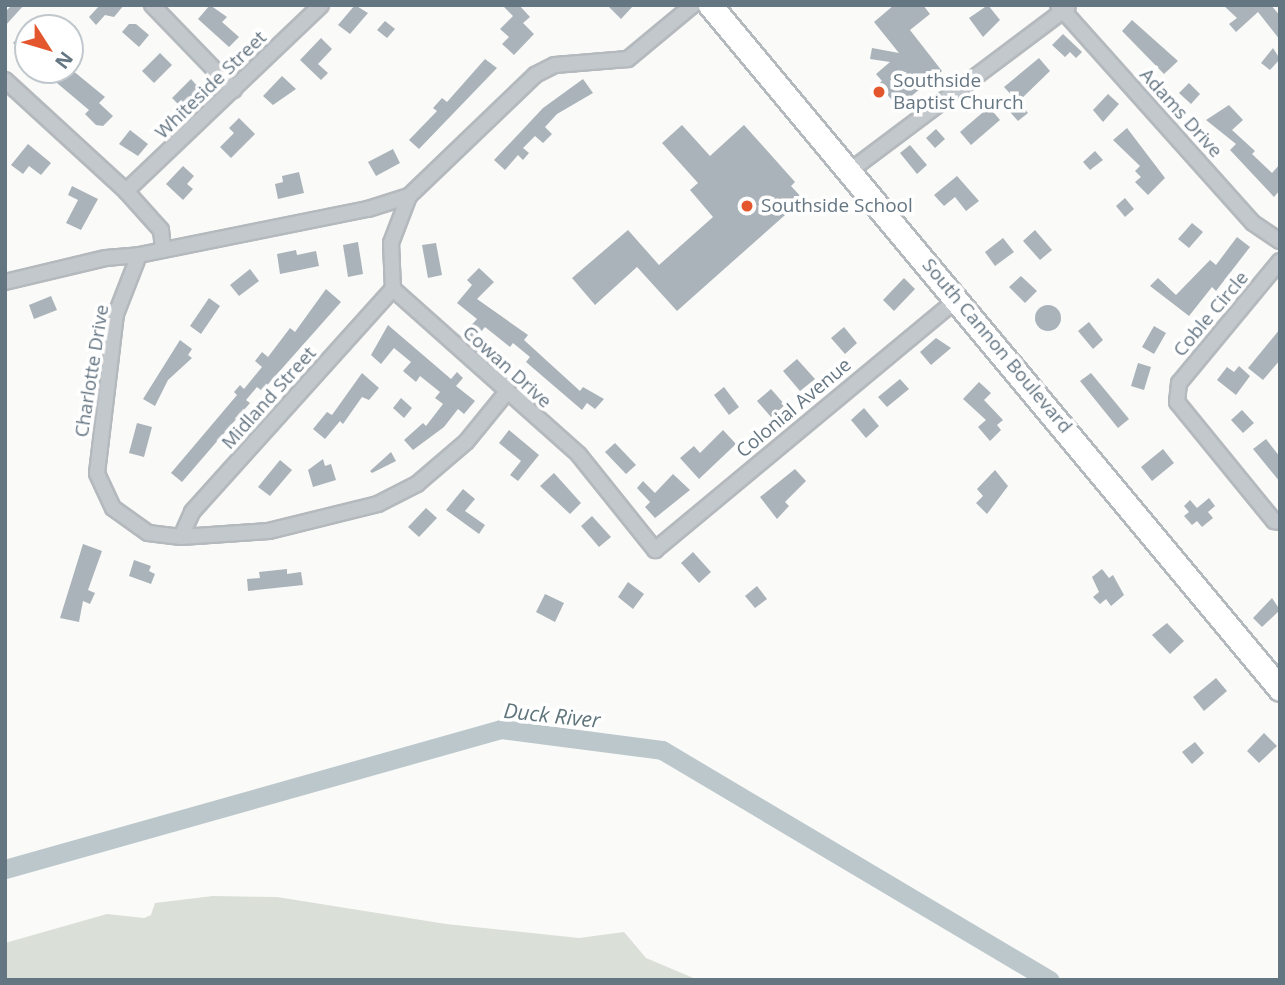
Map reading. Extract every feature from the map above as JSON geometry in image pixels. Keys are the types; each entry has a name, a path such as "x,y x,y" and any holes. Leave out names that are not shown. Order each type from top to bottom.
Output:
{"highway":[{"name":"South Cannon Boulevard","path":"710,5 958,298 1280,690"}],"street":[{"path":"152,5 234,90"},
{"name":"Whiteside Street","path":"126,191 321,5"},
{"path":"393,289 391,243 410,196 535,75 555,65 628,59 646,49 694,5"},
{"path":"851,170 1063,7"},
{"name":"Adams Drive","path":"1063,7 1253,223 1278,238"},
{"path":"5,80 126,191 161,230 163,250"},
{"path":"5,282 106,258 139,255 368,209 410,196"},
{"name":"Charlotte Drive","path":"139,255 116,314 97,473 113,508 148,533 181,537 269,531 378,505 417,484 466,442 506,393"},
{"name":"Coble Circle","path":"1280,261 1179,383 1177,402 1274,521 1280,522"},
{"name":"Cowan Drive","path":"393,289 506,393 579,455 655,550"},
{"name":"Midland Street","path":"181,537 192,512 393,289"},
{"name":"Colonial Avenue","path":"655,550 958,298"}],"shaded area":[{"path":"213,896 277,897 446,924 579,938 624,932 646,958 698,980 5,980 5,943 107,914 144,918 151,915 155,903"}],"building":[{"path":"12,5 24,5 5,26 5,12"},
{"path":"100,5 124,5 114,17 105,15 96,25 89,17"},
{"path":"210,5 227,17 222,22 239,37 229,47 198,19"},
{"path":"355,5 368,13 350,34 338,25"},
{"path":"502,5 519,5 530,17 523,23 534,34 514,55 502,44 509,37 500,29 513,16"},
{"path":"607,5 634,5 621,19"},
{"path":"894,5 923,5 930,14 910,30 942,71 898,107 878,84 882,81 876,74 890,62 870,59 872,48 899,53 874,22"},
{"path":"988,5 1000,20 983,37 969,18"},
{"path":"1223,5 1271,5 1280,16 1280,40 1258,12 1236,32 1229,24 1237,18"},
{"path":"1132,20 1178,61 1164,74 1122,31"},
{"path":"385,21 395,29 387,38 377,30"},
{"path":"129,24 136,24 149,35 139,47 122,32"},
{"path":"1063,34 1082,52 1076,58 1070,52 1065,57 1052,45"},
{"path":"321,38 332,49 318,64 328,73 321,80 300,60"},
{"path":"1273,48 1280,59 1270,70 1261,63"},
{"path":"160,53 172,65 154,83 142,71"},
{"path":"1039,58 1050,71 1018,102 1004,87"},
{"path":"485,59 497,68 419,149 409,140 437,111 433,108 442,98 447,102"},
{"path":"282,76 296,89 273,105 263,96"},
{"path":"191,79 200,89 183,109 172,98"},
{"path":"583,79 593,93 557,114 545,127 552,134 543,143 535,136 523,148 529,153 523,160 518,155 505,170 494,160 543,108"},
{"path":"84,80 105,97 99,103 113,116 103,126 96,125 85,114 89,110 58,84 84,84"},
{"path":"1189,83 1200,94 1191,104 1179,93"},
{"path":"1108,94 1119,104 1103,122 1093,110"},
{"path":"1019,103 1028,113 1018,121 1010,112"},
{"path":"1229,105 1243,120 1232,130 1255,151 1252,154 1272,173 1280,164 1280,190 1274,197 1230,150 1236,144 1206,120"},
{"path":"989,107 1000,120 971,145 960,132"},
{"path":"239,118 255,134 231,158 220,147 234,133 229,128"},
{"path":"682,125 710,156 744,125 795,182 791,186 803,199 677,311 637,267 595,305 572,278 628,230 659,265 713,217 690,190 698,183 662,143"},
{"path":"1127,128 1165,178 1148,195 1135,182 1141,177 1135,171 1140,166 1113,140"},
{"path":"936,129 945,139 935,148 926,138"},
{"path":"130,130 148,144 138,156 119,144"},
{"path":"28,144 51,163 41,175 29,166 23,174 11,165"},
{"path":"910,145 927,165 917,174 900,153"},
{"path":"393,149 400,163 376,176 368,162"},
{"path":"1095,151 1103,160 1090,170 1083,162"},
{"path":"183,166 194,176 187,184 193,189 183,200 166,184"},
{"path":"299,172 304,193 278,199 275,184 283,182 282,176"},
{"path":"957,176 979,201 966,211 955,197 944,206 934,195"},
{"path":"72,186 98,199 81,230 66,223 78,200 68,195"},
{"path":"1125,198 1134,209 1125,217 1116,206"},
{"path":"1192,223 1203,232 1189,248 1178,239"},
{"path":"1035,230 1052,250 1040,260 1023,241"},
{"path":"1237,237 1250,247 1216,291 1212,287 1189,316 1150,286 1158,278 1176,295 1210,260 1216,265"},
{"path":"1003,238 1014,252 995,266 985,252"},
{"path":"358,242 363,274 348,277 343,245"},
{"path":"436,243 442,275 428,278 422,245"},
{"path":"296,250 297,255 316,251 319,266 280,274 277,254"},
{"path":"479,268 494,282 477,299 528,335 524,340 580,391 583,387 604,399 595,409 587,403 582,410 526,362 530,357 513,343 510,347 485,327 474,340 465,332 477,319 457,303 472,285 467,280"},
{"path":"250,269 259,281 239,296 230,285"},
{"path":"1021,276 1037,291 1025,303 1009,287"},
{"path":"904,278 915,289 894,311 883,300"},
{"path":"326,289 341,302 262,391 257,387 246,400 250,403 182,482 171,473 237,395 234,392 240,385 244,389 262,367 255,361 262,352 268,357 290,328 295,332"},
{"path":"51,296 57,310 34,319 29,305"},
{"path":"209,298 220,306 201,334 190,326"},
{"path":"1048,305 1057,309 1061,318 1057,327 1048,331 1039,327 1035,318 1039,309"},
{"path":"1089,322 1103,340 1093,349 1078,331"},
{"path":"388,325 451,379 457,372 463,378 456,386 475,401 464,414 458,409 444,427 413,450 404,440 423,423 426,426 443,404 435,398 440,392 420,376 416,382 403,371 411,362 394,348 381,364 371,355"},
{"path":"1154,326 1166,333 1154,354 1142,347"},
{"path":"844,327 857,343 845,354 831,338"},
{"path":"1280,329 1280,360 1263,380 1248,368"},
{"path":"936,338 951,348 931,365 920,352"},
{"path":"180,340 192,349 188,355 192,358 168,380 155,406 143,399"},
{"path":"797,359 815,379 800,391 783,371"},
{"path":"1138,363 1151,367 1144,390 1131,386"},
{"path":"1239,366 1250,376 1236,395 1217,380 1227,367 1234,372"},
{"path":"362,373 379,388 369,400 362,397 343,424 340,421 325,439 313,429 327,412 332,415"},
{"path":"1091,373 1129,419 1118,428 1080,381"},
{"path":"900,379 909,389 887,407 878,397"},
{"path":"979,382 991,393 984,400 1003,420 997,425 1001,430 990,441 978,427 986,420 963,399"},
{"path":"724,387 739,407 729,415 714,395"},
{"path":"771,389 785,405 771,417 757,401"},
{"path":"401,398 412,408 404,418 393,408"},
{"path":"864,408 879,426 866,438 851,420"},
{"path":"1242,410 1254,423 1243,433 1231,420"},
{"path":"137,423 152,427 144,457 129,453"},
{"path":"509,430 539,455 518,481 510,475 521,461 499,443"},
{"path":"723,430 736,444 699,479 680,458 694,446 700,453"},
{"path":"1266,439 1280,457 1280,482 1253,449"},
{"path":"615,443 636,465 626,474 605,452"},
{"path":"1163,449 1174,463 1152,481 1141,467"},
{"path":"391,452 396,461 372,473 370,471"},
{"path":"323,459 325,466 331,464 336,480 313,487 308,470"},
{"path":"280,460 292,470 270,496 258,487"},
{"path":"795,469 806,481 785,502 789,506 777,519 760,497"},
{"path":"995,470 1008,486 987,514 976,503 983,496 977,489"},
{"path":"554,473 581,503 570,514 540,486"},
{"path":"673,474 690,490 655,518 645,507 650,502 637,488 643,481 655,493"},
{"path":"463,489 475,499 465,511 485,525 479,534 446,510"},
{"path":"1209,498 1215,506 1208,512 1213,518 1202,527 1197,521 1192,525 1184,516 1189,512 1184,506 1190,500 1197,508"},
{"path":"426,508 437,518 419,537 408,527"},
{"path":"592,516 611,537 599,547 581,526"},
{"path":"83,544 102,551 88,590 95,593 90,604 83,601 79,622 60,618"},
{"path":"693,552 711,572 699,583 681,563"},
{"path":"134,560 151,566 149,571 155,574 151,584 129,576"},
{"path":"287,569 287,574 301,572 303,585 248,591 247,579 260,578 259,572"},
{"path":"1102,569 1109,578 1113,575 1124,595 1111,606 1106,599 1100,604 1093,597 1099,592 1092,577"},
{"path":"628,582 644,594 633,609 618,597"},
{"path":"757,586 767,599 755,608 745,596"},
{"path":"545,594 564,603 555,622 536,612"},
{"path":"1272,598 1280,610 1262,627 1253,618"},
{"path":"1167,623 1184,641 1170,654 1152,635"},
{"path":"1216,678 1227,691 1204,711 1193,697"},
{"path":"1264,733 1277,746 1259,763 1247,751"},
{"path":"1195,742 1204,753 1192,764 1182,752"}],"waterway":[{"name":"Duck River","path":"5,869 501,729 662,750 1050,980"}],"place":[{"name":"Southside Baptist Church","path":"879,92"},
{"name":"Southside School","path":"747,206"}]}
